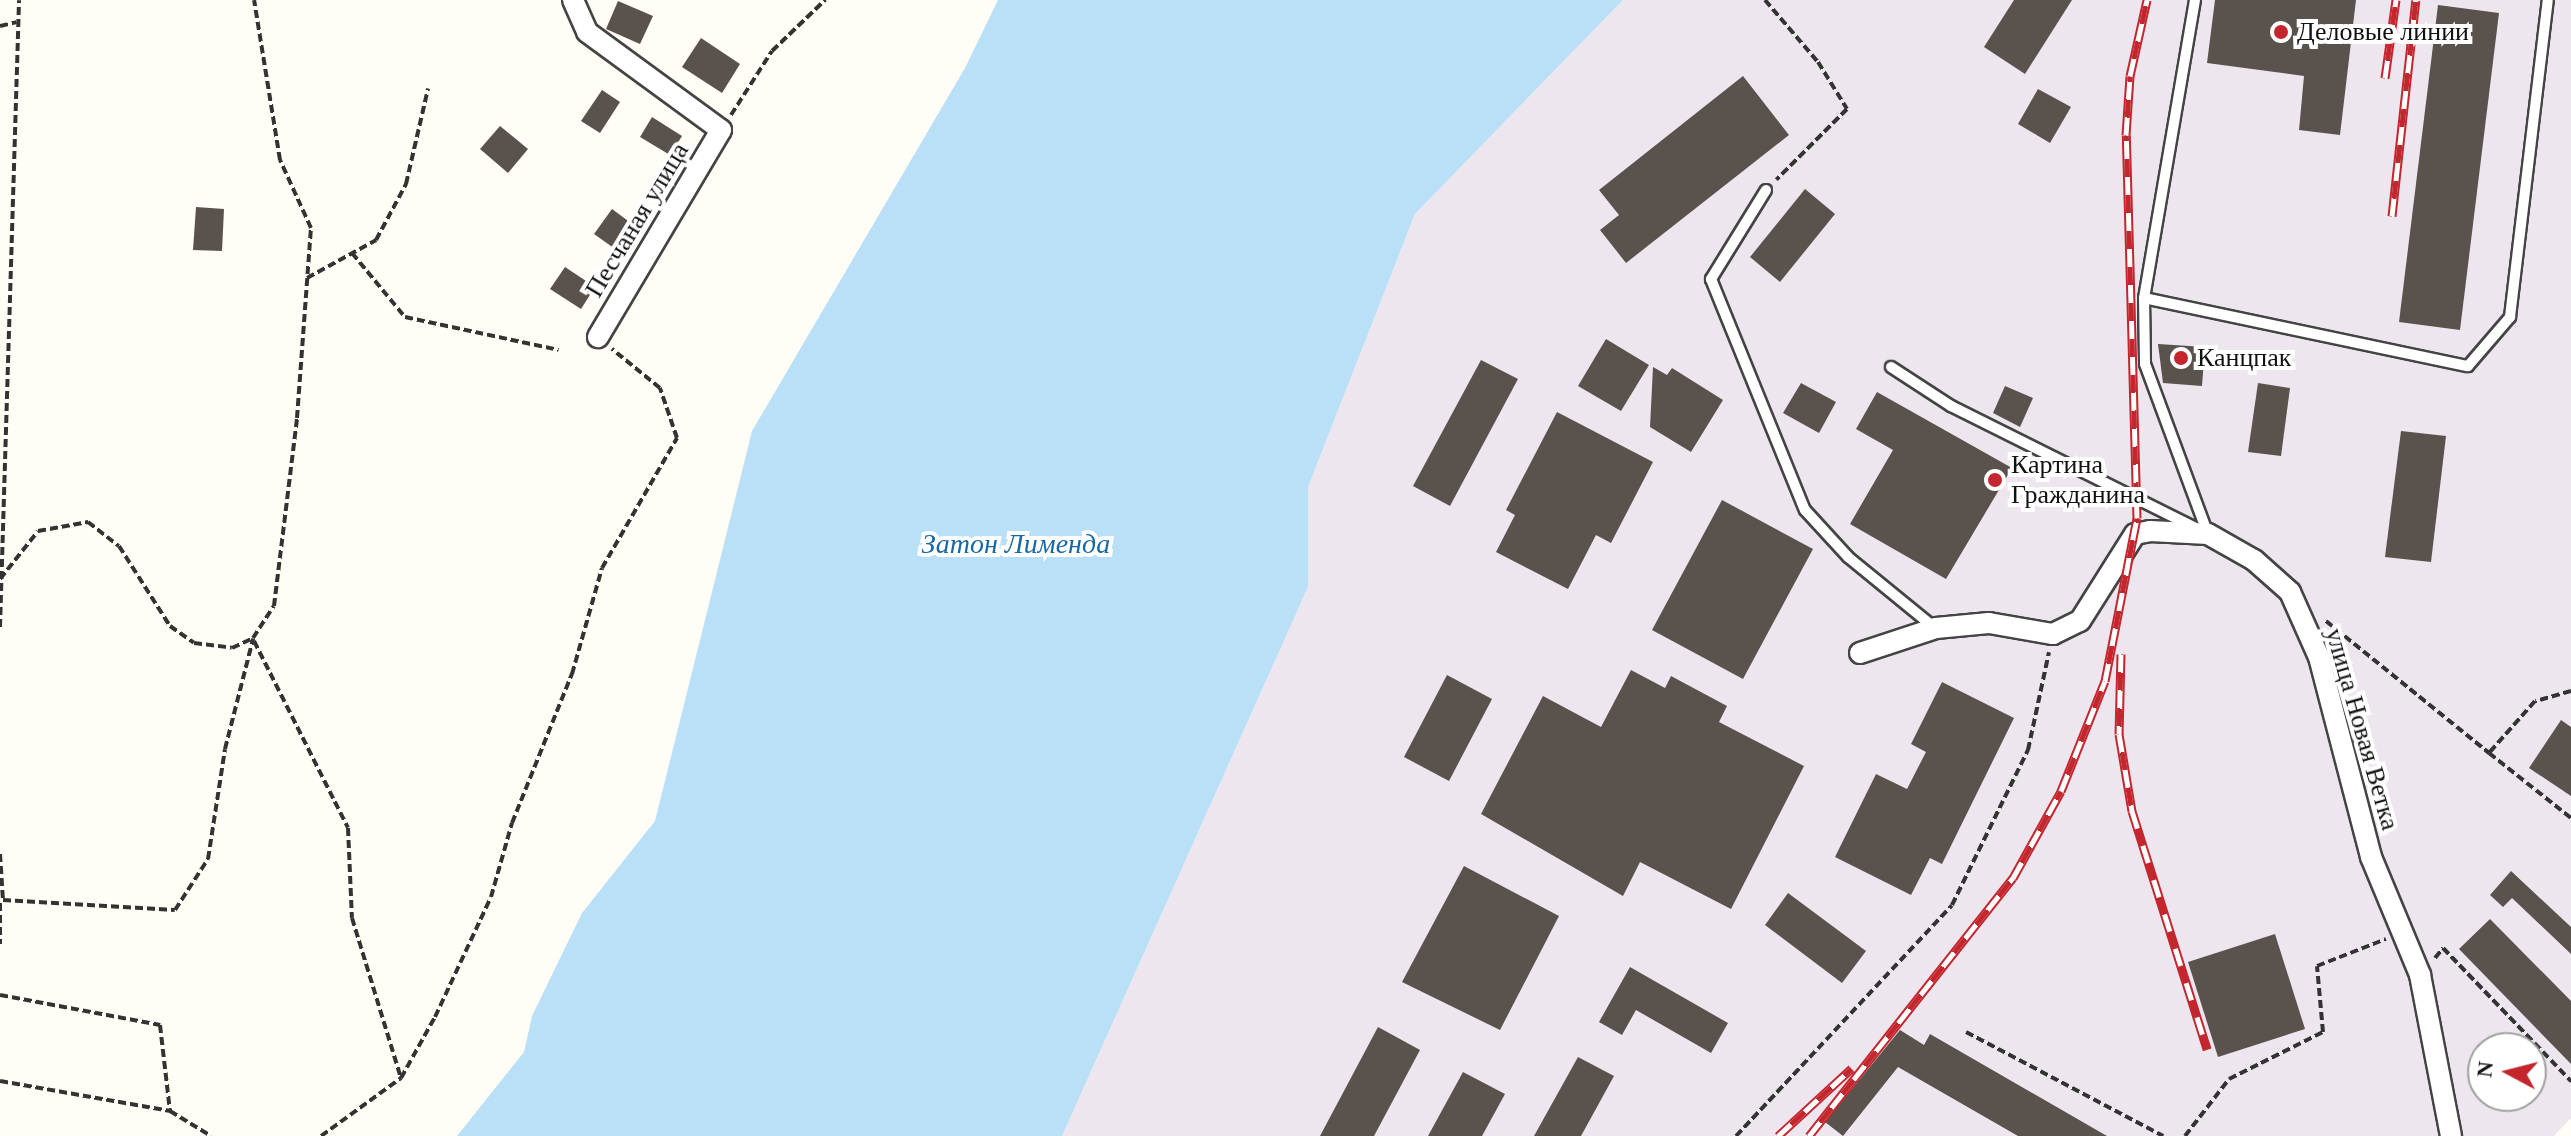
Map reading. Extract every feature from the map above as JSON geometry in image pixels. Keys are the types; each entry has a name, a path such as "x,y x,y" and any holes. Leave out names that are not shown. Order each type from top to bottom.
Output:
{"street":[{"name":"Песчаная улица","path":"573,0 587,32 721,130 598,337"},
{"name":"улица Новая Ветка","path":"2053,634 2080,621 2135,534 2167,529 2208,534 2254,560 2290,592 2319,657 2371,857 2420,975 2451,1136"},
{"path":"1860,653 1936,628 1989,623 2053,634"}],"lane":[{"path":"2195,0 2144,298 2145,364 2208,534"},
{"path":"2144,298 2468,366 2510,317 2548,0"},
{"path":"1766,190 1711,279 1805,510 1848,557 1936,628"},
{"path":"1891,367 1951,406 2208,534"}],"path":[{"path":"0,627 2,371 19,0"},
{"path":"1,902 175,910 208,859 225,749 253,638 274,606 311,228 280,160 254,0"},
{"name":"Песчаная улица","path":"721,130 772,51 825,0"},
{"path":"1765,0 1818,62 1847,109 1766,190"},
{"path":"0,26 18,22"},
{"path":"307,278 376,240 406,184 428,89"},
{"path":"352,253 405,317 559,350"},
{"path":"321,1136 401,1078 491,897 512,823 572,674 602,568 677,438 660,388 598,337"},
{"path":"2,578 38,531 88,522 119,546 170,626 194,643 232,648 253,638"},
{"path":"2290,592 2571,818"},
{"path":"1736,1136 1952,905 2028,750 2053,634"},
{"path":"253,638 348,828 352,918 401,1078"},
{"path":"2489,753 2535,701 2571,691"},
{"path":"0,854 0,944"},
{"path":"2185,1136 2229,1079 2323,1032 2317,966 2404,931"},
{"path":"2420,975 2443,948 2571,1081"},
{"path":"0,995 160,1025 170,1111"},
{"path":"1966,1032 2163,1136"},
{"path":"0,1081 170,1111 211,1136"}],"shaded area":[{"path":"1623,0 2571,0 2571,1118 2554,1136 1062,1136 1308,587 1308,487 1415,214"}],"water":[{"name":"Затон Лименда","path":"998,0 1623,0 1415,214 1308,487 1308,587 1062,1136 457,1136 524,1052 532,1016 582,913 655,821 752,431 965,68"}],"building":[{"path":"2014,0 2072,0 2025,74 1984,47"},
{"name":"Деловые линии","path":"2215,0 2356,0 2340,135 2299,130 2304,76 2207,63"},
{"path":"618,1 653,16 640,44 606,29"},
{"path":"2438,5 2499,13 2460,330 2399,322"},
{"path":"701,38 740,64 722,93 682,67"},
{"path":"1743,76 1789,135 1626,263 1600,230 1619,215 1599,190"},
{"path":"2038,89 2071,107 2050,143 2018,124"},
{"path":"602,90 620,102 600,133 581,121"},
{"path":"652,117 682,136 670,155 640,137"},
{"path":"500,126 528,149 508,173 480,149"},
{"path":"1805,189 1835,214 1780,282 1750,257"},
{"path":"196,207 224,209 222,251 193,250"},
{"path":"612,209 635,226 618,251 594,234"},
{"path":"565,267 595,287 581,309 550,289"},
{"path":"1606,339 1649,365 1621,411 1578,386"},
{"name":"Канцпак","path":"2158,344 2205,347 2202,386 2163,383"},
{"path":"1481,360 1518,379 1450,506 1413,486"},
{"path":"1653,367 1667,375 1672,368 1723,400 1691,452 1650,427"},
{"path":"1801,383 1836,402 1819,433 1783,413"},
{"path":"2258,383 2290,388 2281,456 2248,452"},
{"path":"2005,386 2033,398 2020,427 1993,413"},
{"path":"1877,392 2012,468 1946,579 1850,524 1893,450 1856,429"},
{"path":"1557,412 1653,462 1611,543 1596,535 1568,589 1496,552 1515,515 1506,510"},
{"path":"2401,431 2446,436 2431,562 2385,557"},
{"path":"1722,500 1813,549 1743,679 1652,630"},
{"path":"1631,670 1665,688 1671,676 1727,706 1719,722 1804,766 1731,909 1640,862 1623,896 1481,814 1543,696 1601,727"},
{"path":"1447,675 1492,699 1449,781 1404,757"},
{"path":"1942,682 2014,718 1942,864 1930,858 1911,895 1835,857 1876,774 1907,789 1926,752 1911,744"},
{"path":"2561,720 2571,727 2571,796 2529,768"},
{"path":"1464,866 1559,916 1500,1030 1402,982"},
{"path":"2511,871 2571,927 2571,954 2512,898 2503,907 2490,895"},
{"path":"1788,893 1866,951 1842,983 1765,925"},
{"path":"2490,919 2571,1001 2571,1064 2547,1039 2547,1032 2540,1032 2459,949"},
{"path":"2275,934 2305,1029 2218,1057 2188,962"},
{"path":"1630,967 1728,1023 1711,1053 1636,1010 1622,1035 1599,1022"},
{"path":"1378,1027 1420,1050 1374,1136 1320,1136"},
{"path":"1900,1030 1924,1045 1930,1034 2107,1136 2018,1136 1898,1067 1843,1136 1825,1122"},
{"path":"1578,1057 1614,1076 1581,1136 1534,1136"},
{"path":"1463,1072 1505,1094 1482,1136 1428,1136"}],"railway":[{"path":"1809,1136 2013,878 2061,791 2105,681 2137,518 2126,135 2130,76 2147,0"},
{"path":"2385,78 2396,0"},
{"path":"2392,216 2416,0"},
{"path":"2121,654 2119,734 2132,811 2207,1049"},
{"path":"1778,1136 1852,1068"}],"place":[{"name":"Деловые линии","path":"2281,32"},
{"name":"Канцпак","path":"2181,358"},
{"name":"Картина Гражданина","path":"1995,480"}]}
